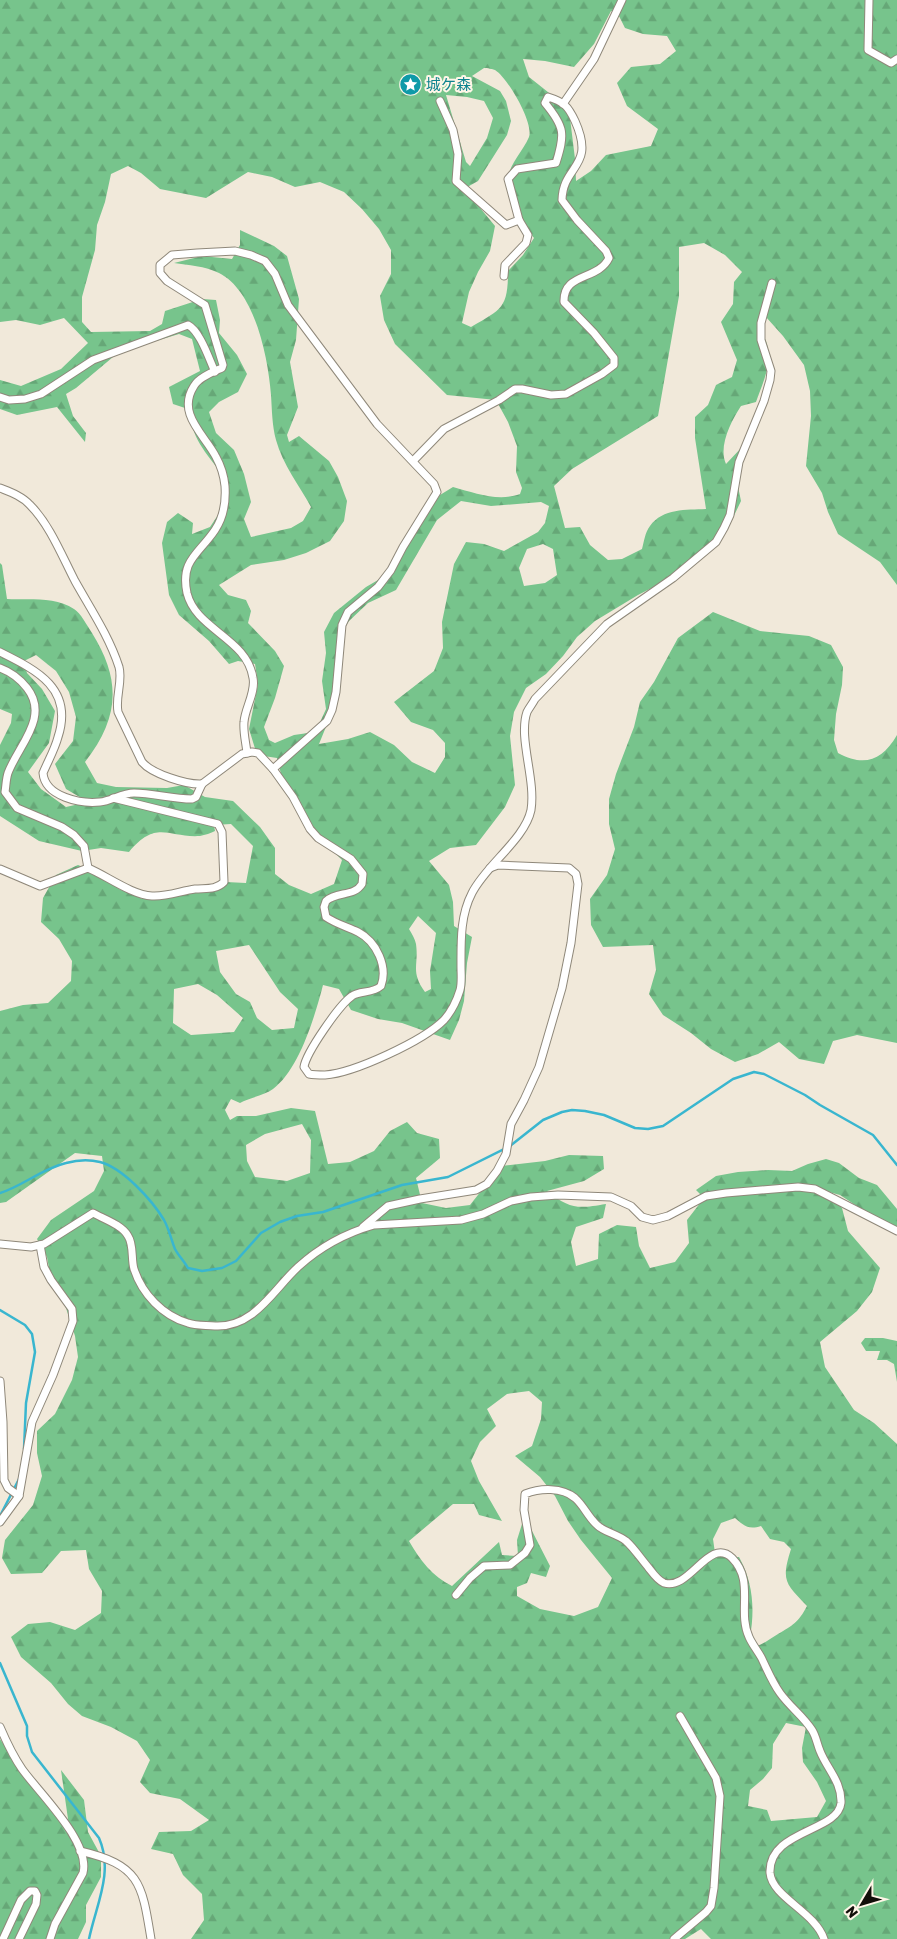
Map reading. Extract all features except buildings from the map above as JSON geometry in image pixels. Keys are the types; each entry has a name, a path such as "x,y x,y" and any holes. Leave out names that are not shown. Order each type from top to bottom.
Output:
{"street":[{"path":"563,104 594,59 622,0"},
{"path":"869,0 868,50 891,64 897,59"},
{"path":"413,461 444,429 499,400 515,389 522,388 551,395 566,394 602,374 614,364 614,358 594,333 564,302 564,293 572,282 596,272 605,266 609,258 606,251 562,200 562,189 580,161 584,147 581,134 569,108 548,97 545,103 559,120 562,143 556,164 517,169 508,179 519,220 528,235 526,243 505,265 504,276"},
{"path":"440,101 453,130 458,154 456,181 506,225 519,220"},
{"path":"246,753 244,724 254,678 249,665 231,642 204,621 192,606 187,592 186,570 191,557 214,531 224,505 225,487 222,470 216,456 192,421 190,398 194,386 203,378 222,368 223,365 205,305 167,281 160,273 160,265 172,255 235,251 265,261 275,274 288,305 377,424 434,484 437,492 391,570 378,587 348,612 342,625 336,692 332,710 327,721 273,769"},
{"path":"0,488 22,498 42,521 106,637 119,667 120,675 116,705 118,712 146,767 191,785 202,784 246,753 258,753 273,769 293,797 310,829 318,838 351,859 363,874 362,884 355,891 334,895 326,901 324,907 326,917 359,932 367,938 380,956 384,970 381,986 376,991 352,995 309,1051 304,1067 309,1074 325,1075 362,1065 405,1046 430,1032 445,1019 454,1006 460,988 462,926 466,907 479,880 527,822 530,812 533,792 525,730 527,712 535,699 607,624 688,567 716,542 724,528 730,515 739,462 764,401 772,371 761,340 761,323 772,282"},
{"path":"0,397 9,400 25,399 41,394 93,360 188,325 192,327 202,344 215,372"},
{"path":"0,652 41,674 51,685 60,703 62,718 59,736 43,773 44,778 54,791 75,800 97,802 132,793 192,798 196,797 202,784"},
{"path":"0,668 20,679 30,692 36,711 33,724 8,774 4,792 17,808 62,827 74,835 84,846 88,868"},
{"path":"0,869 40,886 88,868 142,895 155,897 196,889 219,887 224,882 222,832 218,824 112,798"},
{"path":"361,1229 388,1206 476,1190 487,1184 506,1154 511,1124 539,1067 562,988 571,943 578,884 576,874 569,868 498,864 488,870"},
{"path":"0,1244 31,1247 40,1245 94,1213 128,1235 133,1267 140,1285 149,1298 173,1318 190,1324 220,1326 237,1322 255,1313 274,1295 298,1267 326,1246 361,1229 374,1225 461,1220 483,1214 511,1201 531,1197 558,1195 611,1197 631,1206 642,1217 653,1220 668,1216 706,1196 726,1192 798,1187 815,1189 897,1231"},
{"path":"0,1522 19,1496 32,1422 53,1375 73,1322 72,1309 44,1267 40,1245"},
{"path":"0,1381 4,1480 8,1488 19,1496"},
{"path":"456,1595 470,1578 484,1566 510,1565 525,1553 530,1545 524,1510 525,1494 534,1491 553,1489 574,1497 598,1526 627,1542 657,1578 665,1583 680,1582 711,1556 719,1553 730,1557 741,1571 745,1586 748,1636 778,1692 814,1732 820,1752 840,1790 841,1805 834,1815 782,1845 772,1862 770,1871 771,1882 780,1893 809,1917 824,1939"},
{"path":"674,1939 711,1906 714,1888 720,1796 716,1778 680,1716"},
{"path":"0,1727 22,1768 67,1825 80,1851 84,1871 55,1924 50,1939"},
{"path":"80,1851 99,1855 118,1864 128,1870 137,1881 144,1898 151,1939"},
{"path":"3,1939 21,1900 30,1891 35,1891 38,1895 36,1904 19,1939"}],"green space":[{"path":"0,0 897,0 897,585 880,562 838,534 822,493 806,466 811,416 810,391 804,365 783,336 766,317 760,330 768,348 769,357 766,375 756,402 741,406 733,419 725,442 724,457 726,464 743,446 735,472 741,501 730,524 715,544 681,573 638,595 595,621 577,637 546,674 526,688 514,712 510,736 515,785 505,807 476,845 450,848 429,861 449,885 453,902 454,926 472,937 467,963 464,1001 459,1020 450,1040 402,1023 378,1019 351,1010 339,989 323,985 305,1042 291,1069 270,1091 240,1103 231,1099 225,1110 230,1120 237,1116 256,1116 291,1108 315,1111 328,1164 350,1162 374,1151 390,1131 407,1122 417,1133 439,1139 440,1158 416,1178 422,1203 446,1208 470,1205 501,1166 545,1161 569,1155 603,1156 604,1169 584,1181 547,1191 574,1206 588,1207 606,1204 603,1218 576,1227 571,1242 576,1266 598,1259 599,1234 617,1225 636,1227 639,1246 650,1268 675,1262 689,1243 687,1220 704,1198 696,1190 716,1176 738,1172 792,1171 826,1159 839,1163 859,1178 877,1185 897,1209 897,1227 878,1220 840,1195 825,1191 842,1208 848,1231 880,1268 872,1292 857,1311 820,1342 825,1367 854,1410 874,1423 897,1444 897,1939 711,1939 701,1929 685,1939 191,1939 204,1920 202,1894 183,1875 173,1854 151,1849 159,1832 191,1831 209,1820 180,1799 150,1793 140,1782 150,1760 137,1741 111,1727 82,1716 68,1704 51,1683 21,1657 11,1637 28,1624 50,1622 75,1630 101,1613 102,1591 89,1569 86,1550 61,1551 42,1573 11,1574 2,1558 5,1540 33,1505 42,1476 37,1453 37,1431 55,1414 72,1380 78,1357 75,1336 66,1308 51,1279 47,1257 37,1239 51,1220 94,1191 104,1171 102,1156 75,1153 6,1202 0,1203 0,1011 23,1005 48,1003 71,981 72,961 59,939 41,922 43,898 56,875 78,865 100,874 119,889 143,899 226,882 246,883 253,846 231,824 214,825 215,831 200,836 163,832 155,833 147,836 129,852 101,848 82,851 39,841 0,816 0,745 11,723 12,714 0,709 0,563 2,565 7,599 50,600 67,605 77,611 102,651 112,683 110,715 105,730 85,762 97,783 116,787 167,788 184,785 205,797 233,801 260,827 275,848 275,874 289,885 311,894 334,884 342,860 325,843 305,828 283,782 277,758 257,755 249,729 258,684 255,664 238,661 229,664 209,641 179,615 169,595 162,543 167,522 178,513 193,523 192,534 210,527 220,512 225,478 207,455 197,438 191,420 191,410 173,404 169,387 200,371 192,339 179,334 123,351 66,394 73,416 86,433 85,442 57,407 17,415 0,409 0,380 21,386 61,369 88,343 64,318 40,325 16,320 0,322","holes":["611,11 618,14 625,28 643,34 667,36 676,51 660,64 631,67 617,83 627,106 658,129 651,146 606,155 591,171 576,181 570,118 563,104 529,77 523,59 574,67 594,44","484,68 495,70 513,91 528,122 529,137 511,167 508,178 522,218 534,238 523,255 508,271 507,293 501,306 490,316 471,327 462,323 469,292 490,251 495,226 476,203 462,190 478,181 507,135 511,121 506,101 500,91 472,76","446,95 484,101 493,118 487,138 470,166 466,162","128,166 141,173 160,189 206,198 248,172 272,177 295,187 320,182 344,192 379,229 391,250 391,274 380,296 384,320 395,344 447,395 496,400 508,422 517,446 516,472 522,488 520,494 495,497 453,487 440,495 390,573 366,587 334,613 324,632 326,653 322,681 326,709 317,729 308,733 294,735 275,743 269,740 264,727 284,666 275,651 248,623 251,611 246,600 228,595 219,585 251,565 284,560 306,553 330,541 344,521 347,501 338,477 329,461 299,436 289,442 287,435 298,407 290,362 296,340 299,299 287,256 274,246 240,230 240,245 232,259 202,256 174,263 202,267 219,273 242,294 250,309 263,344 267,362 276,440 287,466 311,507 303,521 291,528 251,537 244,519 251,502 244,474 234,450 216,433 209,412 219,402 238,392 247,374 237,355 219,333 220,320 216,300 202,299 165,311 162,324 150,331 91,332 82,322 82,297 95,250 97,225 105,202 111,174","704,243 725,255 742,272 734,282 733,304 721,322 737,360 732,377 716,385 708,405 695,417 695,438 706,509 675,511 661,516 648,528 642,549 622,559 608,560 590,545 580,527 565,528 554,486 572,469 658,416 679,296 679,247","461,501 491,506 541,502 549,506 545,523 538,532 504,551 484,544 466,542 454,564 442,622 443,648 434,671 394,702 411,722 433,730 445,743 445,757 435,773 412,762 394,745 370,732 348,739 319,744 332,712 337,640 349,621 368,603 396,590 437,520","543,544 553,549 557,575 545,583 524,586 519,568 527,549","36,655 56,671 69,692 76,717 73,741 55,764 66,789 88,802 66,807 41,789 28,772 49,743 55,711 42,689 27,673 24,661","418,916 436,933 430,971 431,989 425,992 420,985 416,973 417,952 414,938 409,929","249,945 280,992 298,1009 294,1028 272,1030 257,1018 250,1002 236,994 220,972 216,951","198,984 217,995 243,1018 234,1032 191,1035 173,1023 174,989","302,1124 311,1140 310,1173 287,1181 255,1177 247,1161 246,1145 265,1134","529,1391 542,1402 541,1419 532,1446 515,1456 540,1477 555,1496 568,1521 581,1540 612,1578 598,1607 574,1616 540,1609 517,1596 517,1587 527,1583 531,1573 546,1577 550,1566 530,1527 522,1524 517,1540 518,1556 502,1555 499,1542 452,1586 427,1567 409,1541 453,1504 474,1504 479,1515 502,1521 479,1481 471,1461 480,1442 496,1426 487,1409 507,1394","735,1518 753,1528 761,1526 770,1539 784,1542 791,1549 786,1568 787,1581 807,1606 798,1620 757,1646 750,1637 752,1596 744,1566 739,1557 727,1558 715,1553 713,1539 721,1523","786,1723 806,1727 802,1748 803,1762 817,1782 826,1801 817,1817 771,1821 767,1810 748,1806 750,1790 772,1768 773,1744"]},
{"path":"713,612 760,631 809,636 831,645 843,667 834,740 838,753 856,760 872,759 885,751 897,735 897,1043 857,1035 833,1041 824,1064 799,1059 779,1042 758,1054 735,1062 711,1049 663,1015 649,994 656,970 653,945 603,947 591,925 590,899 607,875 615,849 609,824 609,799 616,774 634,727 640,702 654,682 678,638"},
{"path":"865,1338 883,1338 897,1341 897,1382 894,1364 887,1360 877,1360 880,1351 866,1351 861,1343"},
{"path":"0,1739 40,1796 69,1826 61,1770 84,1800 88,1832 101,1856 101,1877 86,1905 86,1922 78,1939 0,1939"}],"waterway":[{"path":"0,1193 40,1173 70,1162 91,1160 109,1165 127,1178 152,1203 164,1220 175,1249 188,1268 202,1271 222,1268 236,1261 261,1233 280,1222 297,1216 323,1212 402,1185 448,1177 510,1146 543,1120 562,1112 572,1110 604,1115 635,1128 648,1129 663,1126 733,1079 754,1072 764,1074 805,1095 873,1135 897,1165"},
{"path":"0,1310 25,1325 32,1334 35,1352 26,1403 24,1449"},
{"path":"0,1516 19,1479"},
{"path":"0,1663 27,1726 27,1736 32,1752 99,1838 105,1863 104,1876 89,1939"}],"place":[{"name":"城ケ森","path":"410,85"}]}
